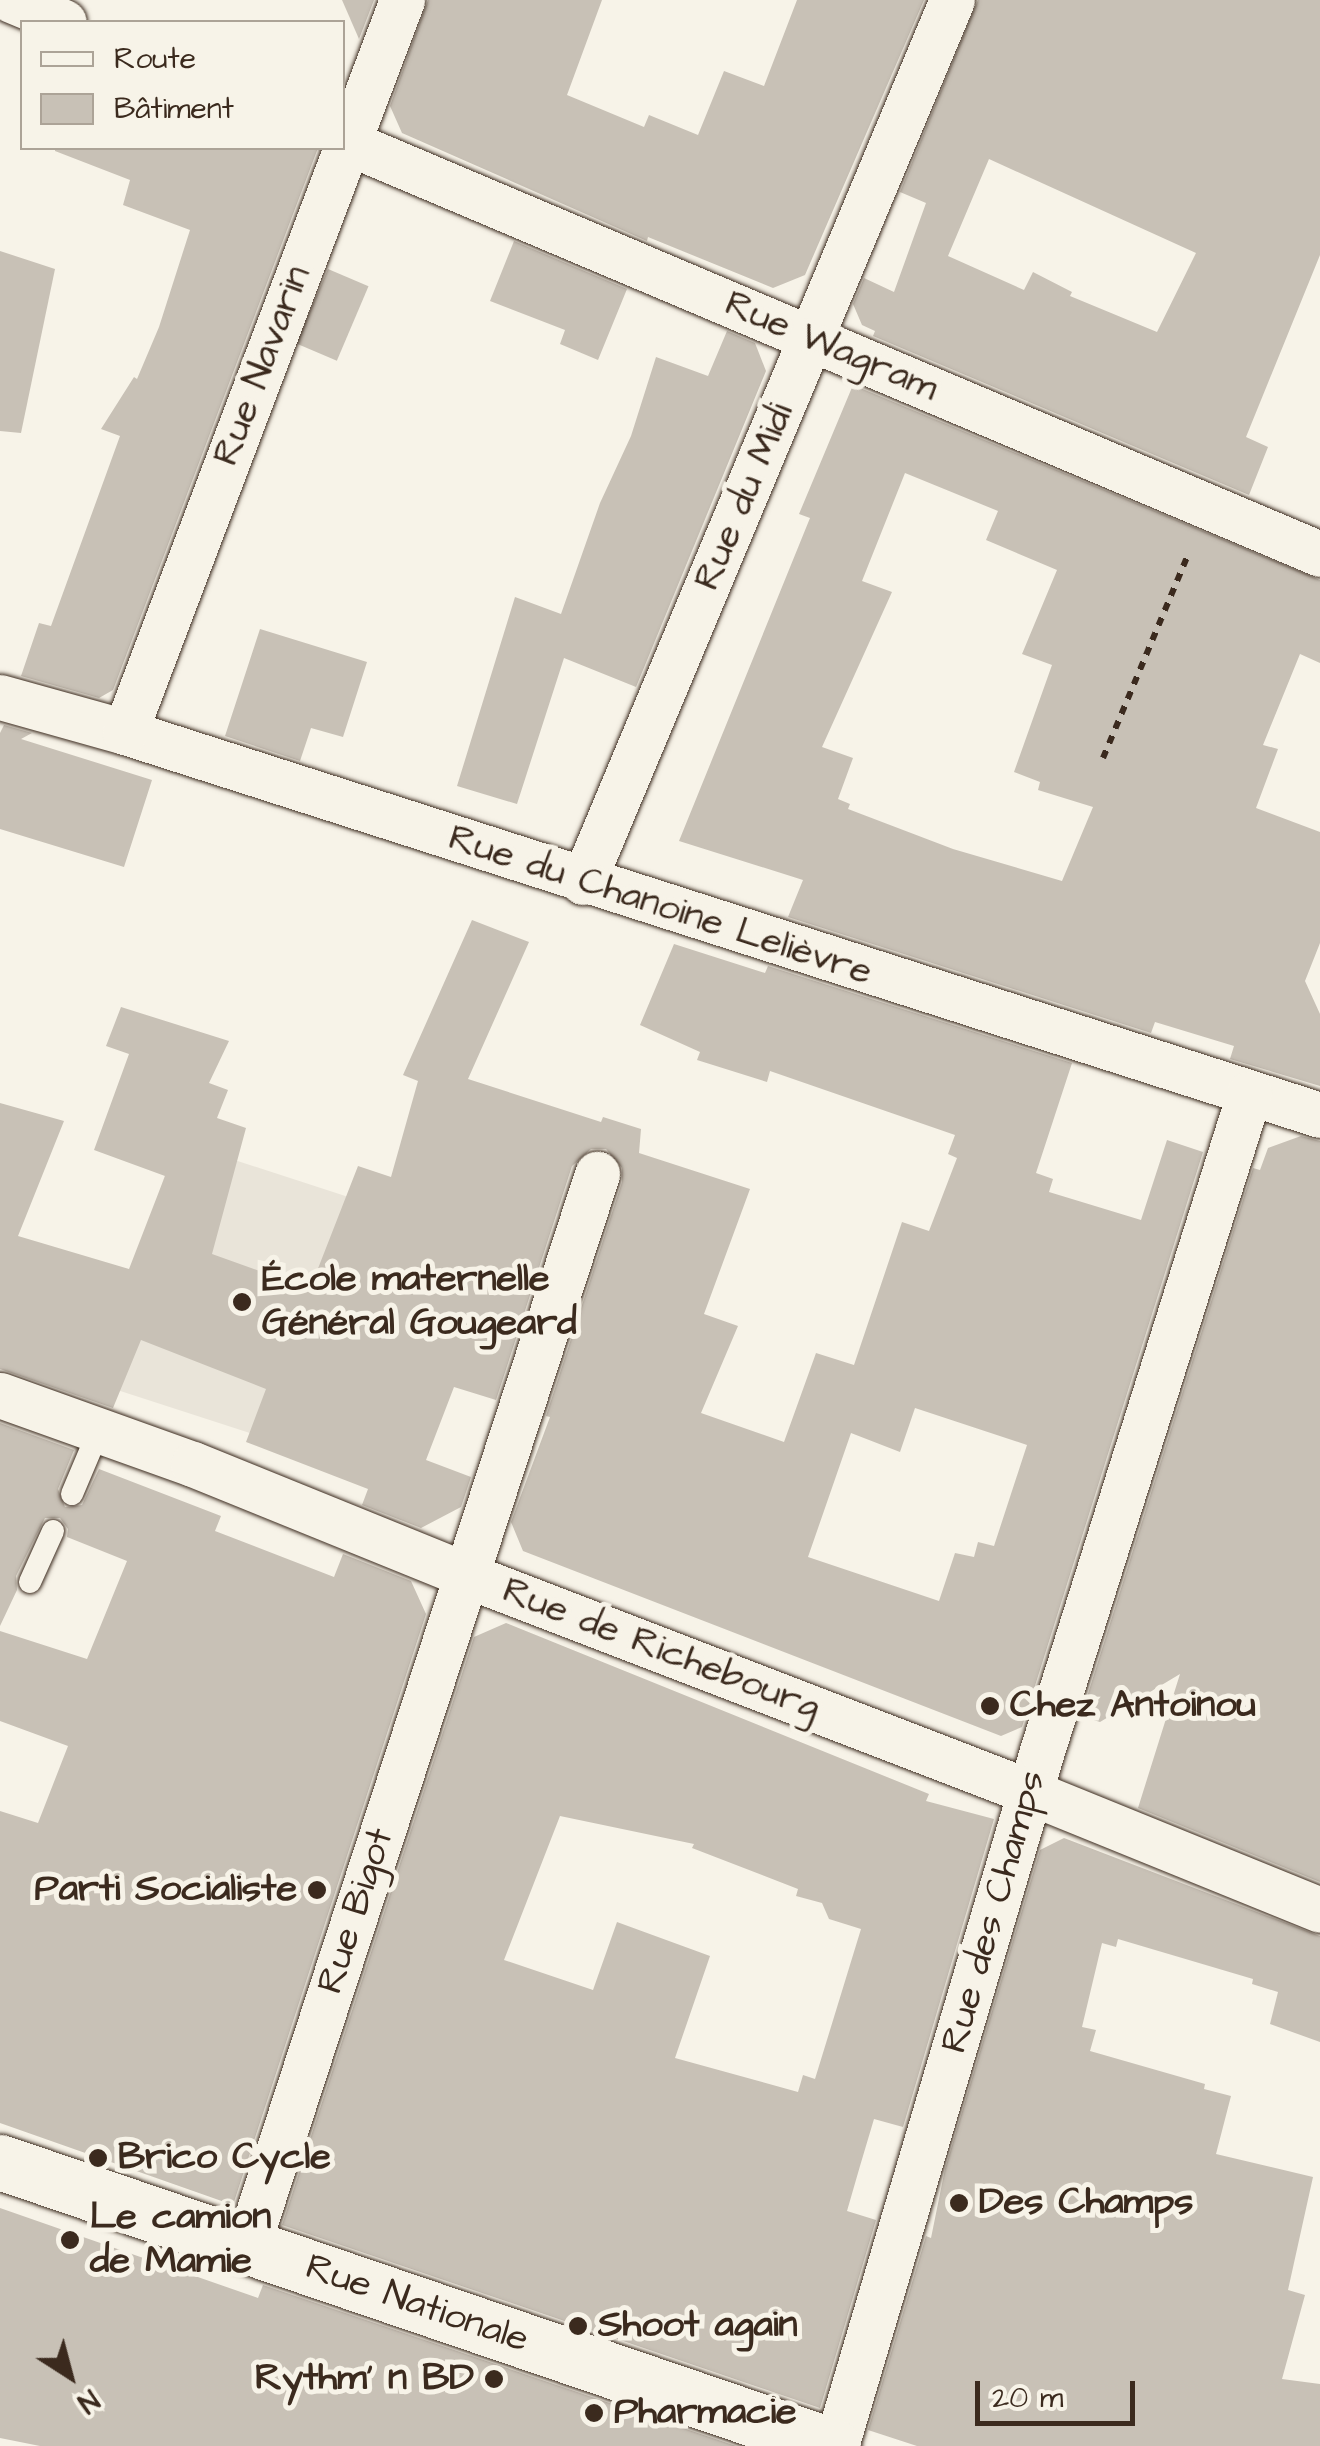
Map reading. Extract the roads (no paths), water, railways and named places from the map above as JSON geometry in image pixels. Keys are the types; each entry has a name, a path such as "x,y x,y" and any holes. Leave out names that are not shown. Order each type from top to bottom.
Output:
{"main road":[{"name":"Rue Nationale","path":"0,2162 834,2446"}],"street":[{"path":"11,0 59,20"},
{"name":"Rue Navarin","path":"345,141 402,0"},
{"name":"Rue du Midi","path":"583,882 952,0"},
{"name":"Rue Wagram","path":"345,141 1320,554"},
{"name":"Rue Navarin","path":"125,732 342,150"},
{"name":"Rue du Chanoine Lelièvre","path":"0,697 125,732 583,882 1320,1115"},
{"name":"Rue des Champs","path":"834,2446 1030,1792 1249,1094"},
{"name":"Rue Bigot","path":"246,2247 596,1174"},
{"name":"Rue de Richebourg","path":"0,1395 1030,1792 1320,1910"}],"lane":[{"path":"72,1494 99,1430"},
{"path":"30,1582 54,1532"}],"place":[{"name":"École maternelle Général Gougeard","path":"242,1302"},
{"name":"Chez Antoinou","path":"990,1706"},
{"name":"Parti Socialiste","path":"317,1890"},
{"name":"Brico Cycle","path":"98,2158"},
{"name":"Des Champs","path":"959,2203"},
{"name":"Le camion de Mamie","path":"70,2240"},
{"name":"Shoot again","path":"578,2326"},
{"name":"Rythm' n BD","path":"494,2379"},
{"name":"Pharmacie","path":"594,2413"}]}
